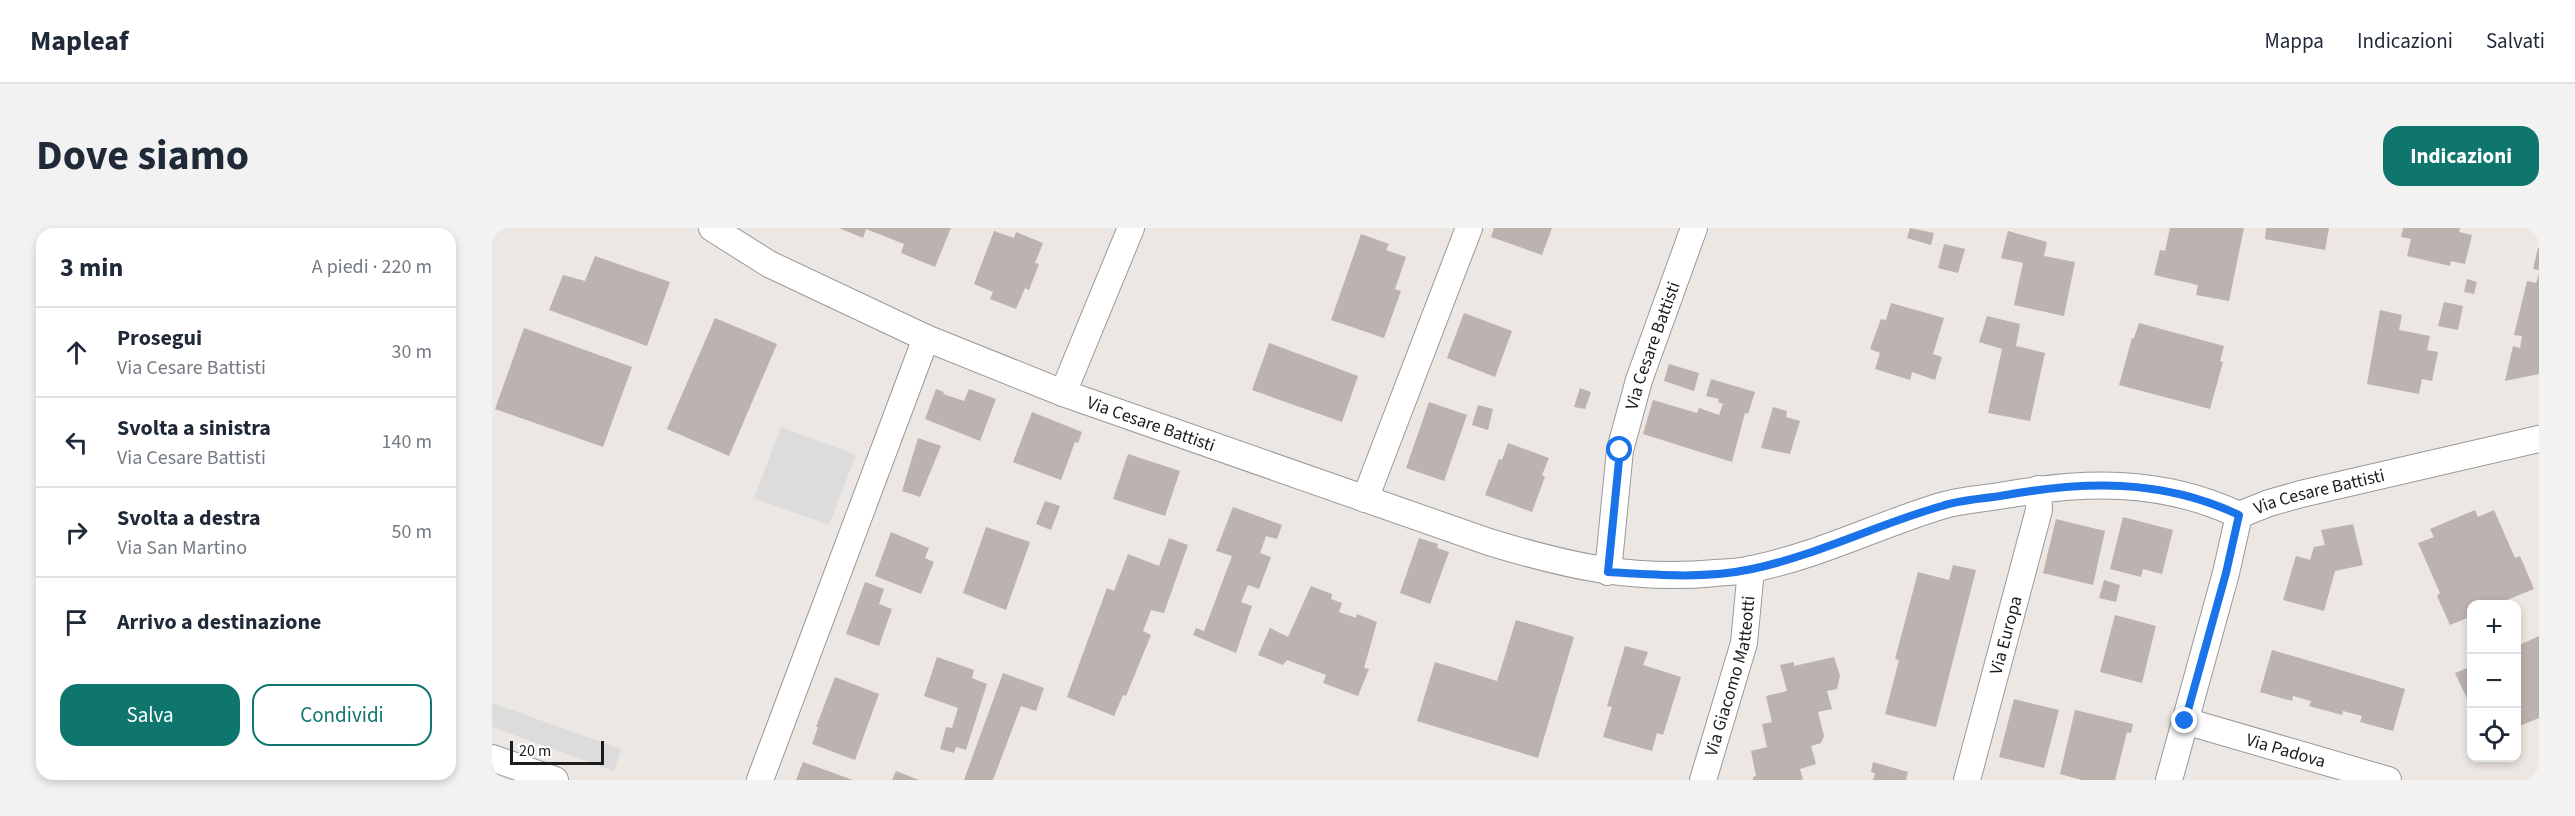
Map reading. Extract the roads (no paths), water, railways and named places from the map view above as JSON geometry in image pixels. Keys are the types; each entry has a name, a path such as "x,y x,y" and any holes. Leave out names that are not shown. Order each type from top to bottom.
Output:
{"street":[{"name":"Via Cesare Battisti","path":"712,228 769,264 926,338 1064,393 1549,561 1608,572 1674,577 1751,569 1804,554 1943,505 2038,489 2097,484 2159,489 2210,502 2239,515 2301,494 2539,439"},
{"path":"1064,393 1131,228"},
{"path":"1365,499 1469,228"},
{"name":"Via Cesare Battisti","path":"1608,572 1620,450 1639,380 1694,228"},
{"path":"760,780 926,338"},
{"name":"Via Europa","path":"1967,780 2039,510 2038,489"},
{"path":"2169,780 2226,573 2239,515"},
{"name":"Via Giacomo Matteotti","path":"1703,780 1744,644 1751,569"},
{"name":"Via Padova","path":"2185,721 2388,780"},
{"path":"492,758 555,780"}]}
